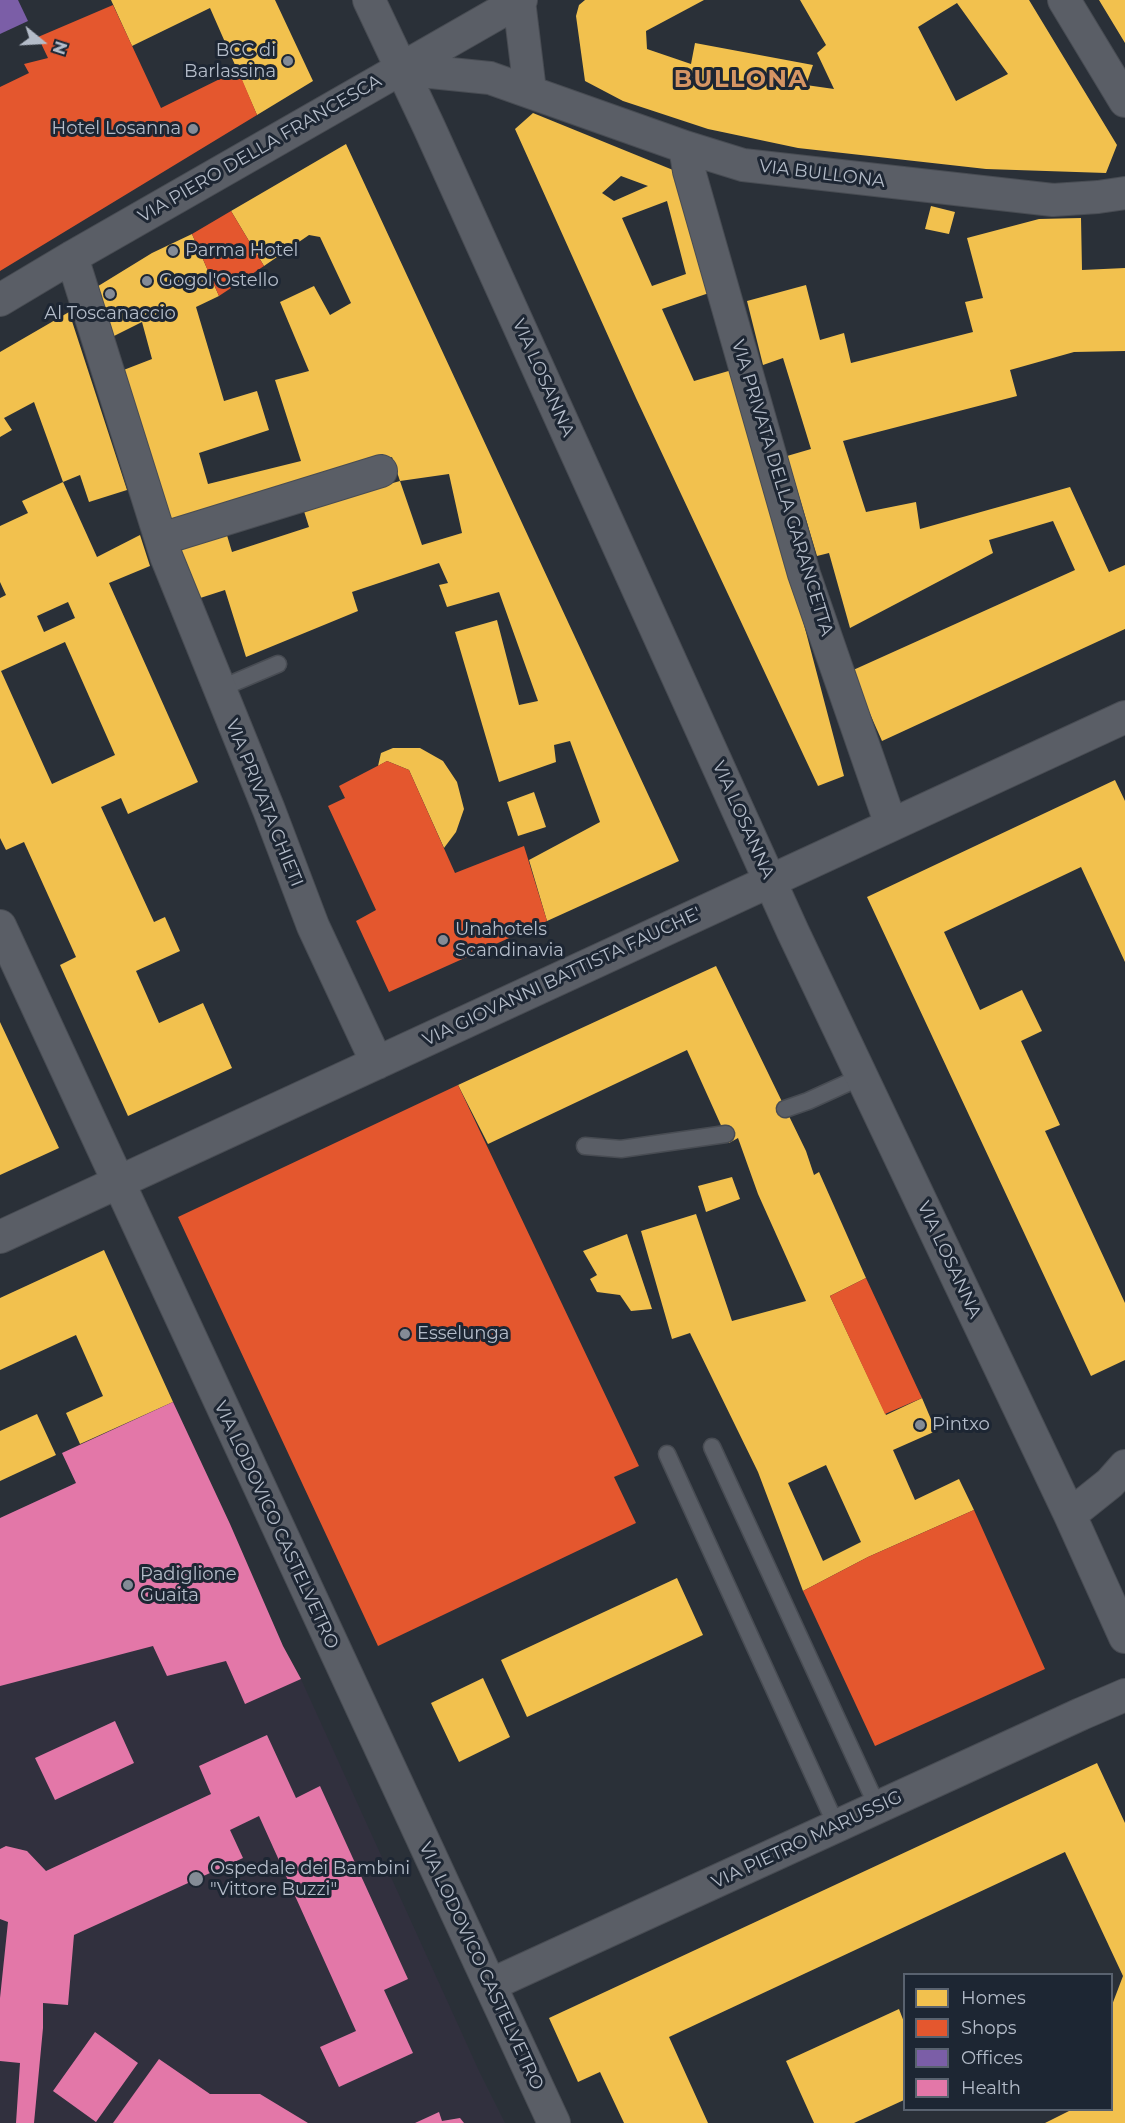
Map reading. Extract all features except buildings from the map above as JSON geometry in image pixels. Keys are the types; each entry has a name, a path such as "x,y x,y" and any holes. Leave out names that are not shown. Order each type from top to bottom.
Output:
{"street":[{"name":"VIA LOSANNA","path":"369,0 771,880 1124,1631"},
{"path":"1064,0 1125,101"},
{"name":"VIA PIERO DELLA FRANCESCA","path":"0,300 520,1"},
{"path":"520,1 530,91"},
{"name":"VIA BULLONA","path":"401,69 490,78 685,147 743,165 1053,200 1125,193"},
{"name":"VIA PRIVATA DELLA GARANCETTA","path":"685,147 689,171 804,574 891,825"},
{"name":"VIA PRIVATA CHIETI","path":"72,257 166,556 313,926 377,1063"},
{"path":"161,539 381,471"},
{"name":"VIA GIOVANNI BATTISTA FAUCHE'","path":"0,1237 771,880 1124,720"},
{"name":"VIA LODOVICO CASTELVETRO","path":"0,926 554,2123"},
{"path":"1070,1515 1110,1483 1125,1466"},
{"name":"VIA PIETRO MARUSSIG","path":"490,1986 1081,1713 1125,1695"}],"lane":[{"path":"219,689 278,664"},
{"path":"785,1109 862,1076"},
{"path":"585,1146 621,1149 726,1134"},
{"path":"712,1447 878,1808"},
{"path":"667,1454 837,1827"}],"shaded area":[{"name":"Ospedale dei Bambini \"Vittore Buzzi\"","path":"173,1402 230,1524 283,1646 301,1679 480,2073 505,2123 0,2123 0,1518 76,1483 62,1453"}],"place":[{"name":"BCC di Barlassina","path":"288,61"},
{"name":"Hotel Losanna","path":"193,129"},
{"name":"Parma Hotel","path":"173,251"},
{"name":"Gogol'Ostello","path":"147,281"},
{"name":"Al Toscanaccio","path":"110,294"},
{"name":"Unahotels Scandinavia","path":"443,940"},
{"name":"Esselunga","path":"405,1334"},
{"name":"Pintxo","path":"920,1425"},
{"name":"Padiglione Guaita","path":"128,1585"},
{"name":"Ospedale dei Bambini \"Vittore Buzzi\"","path":"196,1879"}],"district":[{"name":"BULLONA","path":"741,80"}]}
